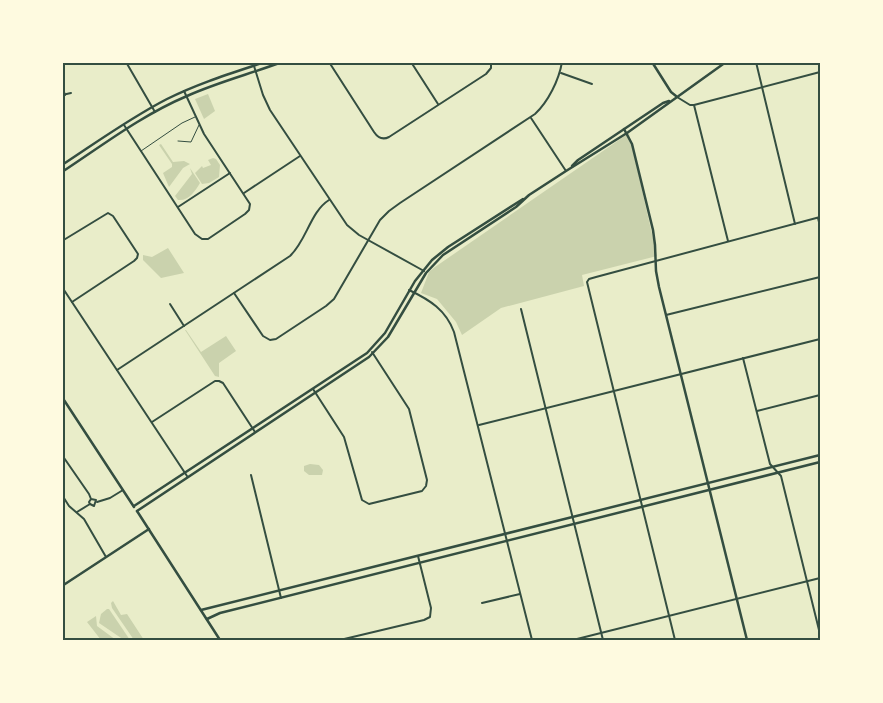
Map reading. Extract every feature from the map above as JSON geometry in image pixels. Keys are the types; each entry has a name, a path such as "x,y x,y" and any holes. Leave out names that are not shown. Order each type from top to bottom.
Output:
{"street":[{"path":"126,62 154,112"},
{"path":"62,165 152,107 184,91 265,62"},
{"path":"62,172 126,129 186,96 282,62"},
{"path":"328,62 374,132 381,138 389,137 486,74 491,68 491,62"},
{"path":"411,62 438,104"},
{"path":"234,293 263,336 270,340 276,339 326,306 334,299 380,220 389,211 531,118 545,103 560,72 562,62"},
{"path":"652,62 671,92 688,104 694,105 820,72"},
{"path":"572,166 581,163 626,133 726,62"},
{"path":"756,62 794,224"},
{"path":"254,66 268,106 347,225 353,231 424,272"},
{"path":"560,72 592,84"},
{"path":"62,86 64,95 71,93"},
{"path":"123,124 195,234 205,239 248,212 250,204 199,125 184,91"},
{"path":"134,506 186,475 371,352 388,337 411,291 424,272 443,255 516,207 578,160 663,103 671,100"},
{"path":"694,105 728,241"},
{"path":"531,118 566,170"},
{"path":"624,129 633,146 653,230 659,287 747,640"},
{"path":"243,193 300,156"},
{"path":"178,207 230,173"},
{"path":"117,370 293,253 299,246 320,208 329,200"},
{"path":"62,241 103,214 110,213 114,216 138,254 134,261 72,302"},
{"path":"675,640 587,288 588,280 655,260 819,217 820,226"},
{"path":"666,315 820,276"},
{"path":"62,287 186,475"},
{"path":"411,291 437,306 452,326 532,640"},
{"path":"170,304 184,326"},
{"path":"521,309 603,640"},
{"path":"478,425 820,339"},
{"path":"314,391 344,437 362,500 369,504 422,491 426,486 427,480 410,412 405,401 371,352"},
{"path":"743,358 770,464 779,473 820,634"},
{"path":"152,422 217,380 224,383 254,430"},
{"path":"757,411 820,395"},
{"path":"62,398 220,640"},
{"path":"62,455 91,499 95,499 96,502"},
{"path":"201,610 820,455"},
{"path":"206,620 220,613 820,462"},
{"path":"137,511 186,475"},
{"path":"250,475 281,598"},
{"path":"62,481 62,493 69,506 84,519 106,557"},
{"path":"77,512 90,504 94,506 96,502 110,498 123,490"},
{"path":"90,504 91,499"},
{"path":"62,586 149,529"},
{"path":"340,640 424,620 430,616 431,608 418,556"},
{"path":"348,574 349,580"},
{"path":"573,640 820,578"},
{"path":"482,604 520,594"}],"lane":[{"path":"141,151 195,116"},
{"path":"178,141 191,142 199,125"}],"green space":[{"path":"208,94 215,111 204,119 195,99"},
{"path":"629,133 657,256 582,275 584,286 501,308 462,335 456,322 437,299 421,293 429,272 435,267"},
{"path":"161,144 173,162 184,161 190,164 183,168 169,187 163,173 172,167 172,164 159,145"},
{"path":"213,158 220,165 219,177 209,183 202,184 195,173 202,166 203,168 211,165 208,160"},
{"path":"190,168 200,183 188,197 178,200 175,196 192,174"},
{"path":"168,248 184,273 161,278 143,260 143,255 152,257"},
{"path":"185,330 201,352 226,336 236,351 219,363 219,377 215,376"},
{"path":"310,464 319,465 323,470 322,475 309,475 304,471 304,466"},
{"path":"113,601 121,615 127,614 144,640 134,640 112,608 111,603"},
{"path":"109,609 130,640 124,640 99,623 101,614"},
{"path":"96,616 97,626 116,640 101,640 87,622"}]}
